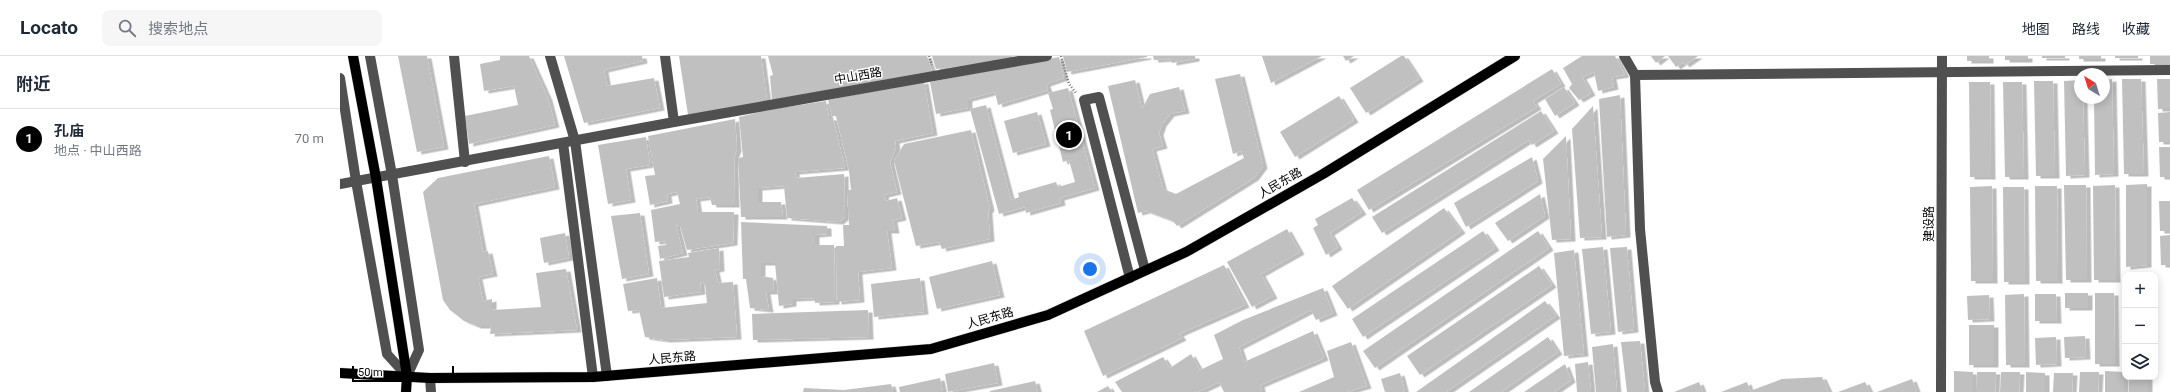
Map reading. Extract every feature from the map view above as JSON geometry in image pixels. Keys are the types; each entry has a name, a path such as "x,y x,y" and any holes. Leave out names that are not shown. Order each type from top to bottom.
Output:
{"main road":[{"path":"353,56 376,178 407,376 406,392"},
{"name":"人民东路","path":"340,373 430,378 593,378 931,349 1048,315 1186,252 1322,174 1515,56"}],"street":[{"path":"340,78 356,181 387,354 407,376 419,350 392,175 370,56"},
{"path":"454,56 465,162"},
{"path":"550,56 575,141 607,376"},
{"path":"666,56 674,122"},
{"name":"中山西路","path":"376,178 674,122 1047,56"},
{"path":"1624,56 1635,75 1640,230 1655,382 1658,392"},
{"name":"建设路","path":"1941,392 1942,56"},
{"path":"1635,75 2170,70"},
{"path":"1130,278 1084,100 1099,97 1145,270"},
{"path":"563,143 593,378"},
{"path":"340,184 376,178"},
{"path":"430,378 431,392"}],"path":[{"path":"1061,56 1068,84 1084,100"}],"building":[{"path":"398,56 427,56 444,147 417,152"},
{"path":"500,56 529,56 548,98 555,125 469,144 465,116 518,105 514,86 484,91 480,64 500,60"},
{"path":"564,56 642,56 643,61 604,70 607,86 654,78 660,108 584,123"},
{"path":"679,56 761,56 767,101 688,115"},
{"path":"768,56 927,56 932,71 772,100 770,76 773,75"},
{"path":"932,56 1013,57 980,64 936,69"},
{"path":"1063,56 1147,56 1147,57 1067,72"},
{"path":"1153,56 1195,56 1195,59 1172,63 1172,59 1154,60"},
{"path":"1262,56 1322,56 1271,83"},
{"path":"1343,56 1354,56 1346,61"},
{"path":"1401,56 1404,56 1419,79 1366,113 1350,88"},
{"path":"1582,56 1615,56 1625,75 1612,77 1614,87 1598,91 1594,72 1582,77 1591,93 1579,100 1569,88 1572,84 1563,68"},
{"path":"1651,56 1665,56 1656,63"},
{"path":"1668,56 1698,56 1685,65 1683,62 1676,67"},
{"path":"1967,56 1989,56 1989,61 1967,61"},
{"path":"2005,56 2028,56 2028,60 2005,60"},
{"path":"2042,56 2065,56 2065,58 2042,58"},
{"path":"2079,56 2101,56 2101,59 2079,59"},
{"path":"2115,56 2138,56 2138,58 2115,58"},
{"path":"2150,56 2170,56 2170,64 2150,64"},
{"path":"1059,57 1064,78 1046,84 1048,90 998,105 995,92 968,99 968,108 936,114 930,82"},
{"path":"1552,69 1561,84 1533,101 1537,107 1369,210 1357,190"},
{"path":"1240,74 1263,166 1254,178 1177,226 1173,221 1146,211 1138,213 1108,86 1135,80 1142,109 1150,94 1179,87 1185,111 1170,114 1162,124 1159,133 1163,146 1152,149 1163,189 1176,194 1244,158 1241,151 1233,154 1215,79"},
{"path":"2110,79 2112,79 2114,174 2095,175 2094,104 2110,104"},
{"path":"2122,79 2141,79 2144,174 2124,174"},
{"path":"2157,79 2170,79 2170,109 2158,109"},
{"path":"2074,80 2074,104 2083,104 2085,175 2066,176 2064,81"},
{"path":"924,81 933,133 895,141 896,148 890,162 897,192 884,195 886,201 897,198 902,218 893,220 895,231 887,231 892,268 858,272 860,300 837,302 836,246 844,246 843,225 849,225 847,190 851,190 849,171 836,116 832,116 828,100"},
{"path":"2034,81 2053,81 2055,176 2036,176"},
{"path":"1969,82 1990,82 1991,177 1970,177"},
{"path":"2003,82 2022,82 2024,177 2005,177"},
{"path":"1564,87 1575,103 1555,116 1545,99"},
{"path":"1068,88 1095,188 1060,198 1061,203 1026,213 1025,207 999,214 970,109 986,105 1011,200 1019,197 1018,193 1056,182 1058,187 1075,182 1069,160 1063,162 1050,110 1053,109 1048,93"},
{"path":"1620,95 1626,235 1607,237 1599,99"},
{"path":"1339,96 1354,120 1295,157 1280,132"},
{"path":"826,101 829,118 833,118 845,168 795,172 796,178 844,174 845,217 839,222 787,218 784,186 758,188 758,202 781,202 783,217 741,217 738,158 743,157 739,117 773,109"},
{"path":"1593,106 1602,237 1580,238 1572,129"},
{"path":"1541,111 1554,131 1532,145 1529,140 1382,233 1372,217"},
{"path":"1037,112 1046,144 1013,153 1004,121"},
{"path":"2170,112 2170,142 2159,142 2158,113"},
{"path":"735,119 737,149 734,157 735,205 712,205 710,197 696,199 698,212 734,212 733,243 687,250 680,226 676,225 683,253 660,259 658,246 666,245 666,241 655,242 651,210 680,204 677,192 667,194 668,201 650,205 645,176 655,175 648,136"},
{"path":"971,130 990,208 988,211 990,239 942,249 939,242 916,246 894,161 904,144"},
{"path":"1566,136 1571,239 1552,240 1543,159"},
{"path":"646,137 650,165 626,169 631,200 608,204 598,145"},
{"path":"2159,147 2170,147 2170,177 2160,177"},
{"path":"549,156 555,187 474,204 483,252 488,251 493,274 478,277 483,301 492,299 492,310 541,307 536,273 566,269 577,330 490,334 491,326 477,326 464,321 450,310 443,300 423,192 438,178"},
{"path":"1532,157 1538,181 1466,227 1454,203"},
{"path":"2147,184 2147,265 2126,267 2126,185"},
{"path":"2064,185 2086,185 2087,280 2066,280"},
{"path":"2115,185 2116,280 2094,280 2093,186"},
{"path":"1992,186 1993,281 1971,281 1970,187"},
{"path":"2035,186 2057,186 2058,281 2036,281"},
{"path":"2003,187 2024,187 2025,282 2004,282"},
{"path":"1540,194 1545,216 1508,241 1495,223"},
{"path":"1352,198 1362,212 1330,233 1338,247 1326,255 1313,228 1318,225 1315,219"},
{"path":"2159,201 2170,201 2170,231 2160,231"},
{"path":"1444,208 1461,231 1348,309 1332,286"},
{"path":"640,213 649,274 622,279 611,216"},
{"path":"741,222 827,226 827,234 815,235 815,245 834,245 835,302 815,303 815,298 792,299 792,304 779,306 775,263 761,263 761,276 773,278 774,292 766,292 769,310 750,308 746,279 743,279"},
{"path":"1287,229 1300,252 1261,274 1273,296 1252,307 1227,262"},
{"path":"1483,231 1495,248 1363,337 1352,319"},
{"path":"1538,231 1549,248 1375,368 1363,351"},
{"path":"565,233 569,258 544,263 540,238"},
{"path":"2170,235 2170,265 2161,265 2160,236"},
{"path":"1603,247 1611,332 1591,334 1582,249"},
{"path":"1627,247 1634,330 1618,332 1610,248"},
{"path":"719,248 720,269 715,270 718,283 733,282 737,337 666,340 645,337 639,310 628,311 623,284 657,278 661,308 707,303 705,284 700,282 701,292 664,297 659,261 689,257 688,253"},
{"path":"1574,250 1584,354 1564,356 1554,253"},
{"path":"992,261 1000,295 937,309 929,277"},
{"path":"1224,265 1245,305 1179,334 1182,338 1103,376 1084,331"},
{"path":"1539,266 1552,285 1420,375 1407,356"},
{"path":"920,278 924,312 874,317 871,284"},
{"path":"1323,288 1333,313 1316,320 1311,310 1239,347 1244,362 1313,331 1324,358 1260,385 1262,392 1224,392 1219,382 1198,392 1122,392 1115,382 1163,357 1170,368 1191,354 1200,370 1223,359 1214,335 1243,320"},
{"path":"2065,293 2088,293 2088,308 2065,308"},
{"path":"2095,293 2114,293 2115,364 2095,364"},
{"path":"2024,294 2025,365 2006,365 2005,295"},
{"path":"2035,294 2056,294 2057,321 2035,321"},
{"path":"1989,295 1990,319 1968,320 1967,296"},
{"path":"1545,301 1556,316 1446,392 1416,392"},
{"path":"868,310 869,337 753,340 752,314"},
{"path":"1969,325 1994,325 1994,365 1969,365"},
{"path":"2085,336 2086,357 2065,358 2064,337"},
{"path":"1548,337 1558,352 1501,392 1469,392"},
{"path":"2056,337 2057,364 2036,365 2035,338"},
{"path":"1640,341 1645,392 1627,392 1621,342"},
{"path":"1351,342 1367,386 1347,392 1299,392 1334,377 1327,351"},
{"path":"1613,344 1617,392 1596,392 1592,347"},
{"path":"1588,362 1591,392 1577,392 1575,364"},
{"path":"994,363 998,383 948,392 945,374"},
{"path":"1565,364 1571,380 1554,392 1524,392"},
{"path":"1954,371 1973,372 1973,392 1954,392"},
{"path":"2105,371 2122,372 2124,392 2105,392"},
{"path":"1977,372 1996,372 1995,392 1976,392"},
{"path":"2001,372 2020,372 2019,392 2000,392"},
{"path":"2026,372 2045,373 2045,392 2026,392"},
{"path":"2080,372 2099,372 2098,392 2079,392"},
{"path":"1400,373 1405,392 1385,392 1381,379"},
{"path":"2054,373 2073,373 2072,392 2053,392"},
{"path":"1822,377 1829,392 1721,392 1747,382 1750,391 1782,379"},
{"path":"940,378 943,392 900,392 899,387"},
{"path":"1912,379 1917,392 1877,392"},
{"path":"2129,380 2148,380 2148,392 2129,392"},
{"path":"1035,381 1038,392 990,392 990,391"},
{"path":"1699,382 1703,392 1674,392"},
{"path":"1865,382 1870,392 1838,392"},
{"path":"891,384 893,392 803,392 804,388 844,390"},
{"path":"1108,386 1112,392 1097,392"}],"place":[{"name":"孔庙","path":"1069,135"}]}
